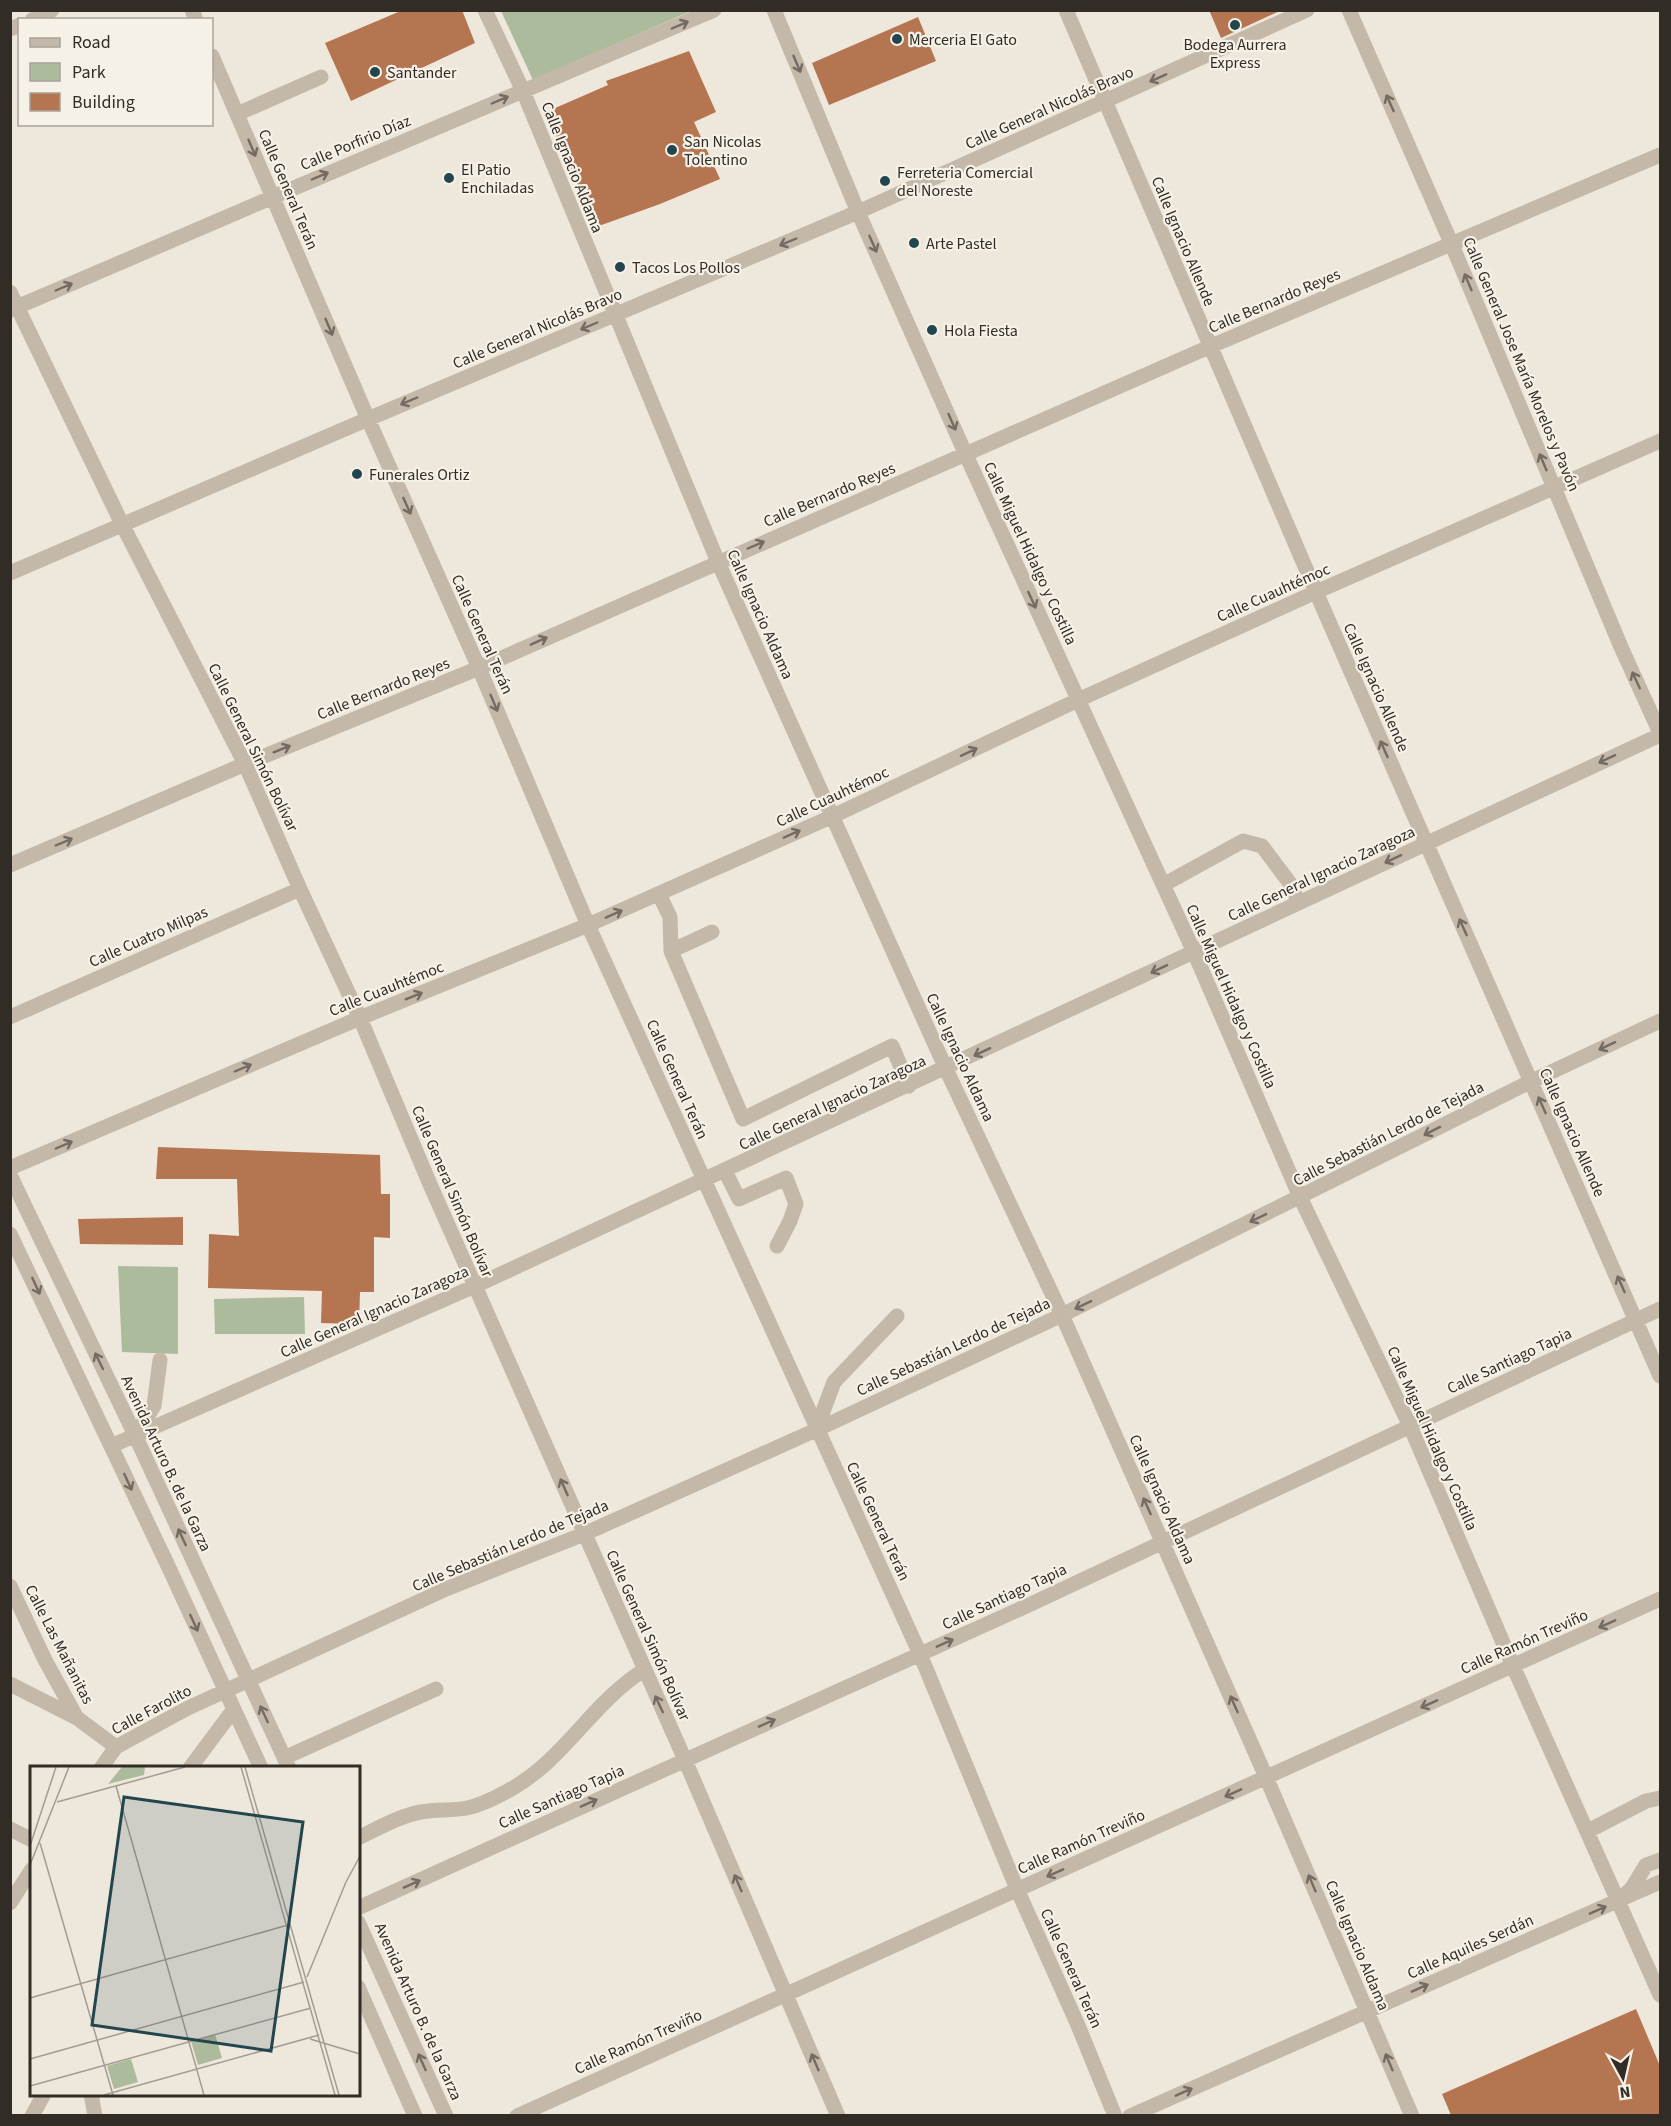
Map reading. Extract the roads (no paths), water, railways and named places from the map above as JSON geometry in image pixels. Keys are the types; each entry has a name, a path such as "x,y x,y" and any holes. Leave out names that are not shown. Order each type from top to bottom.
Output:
{"street":[{"name":"Calle Ignacio Aldama","path":"485,10 523,91 718,562 946,1069 1062,1315 1412,2115"},
{"name":"Calle Porfirio Díaz","path":"14,308 714,10"},
{"name":"Calle Miguel Hidalgo y Costilla","path":"774,10 858,212 966,454 1194,952 1300,1197 1410,1426 1513,1666 1660,1995"},
{"name":"Calle Ignacio Allende","path":"1066,10 1209,347 1425,844 1532,1081 1660,1376"},
{"name":"Calle General Nicolás Bravo","path":"10,573 368,418 858,212 1307,10"},
{"name":"Calle General Jose María Morelos y Pavón","path":"1349,10 1452,245 1621,647 1660,734"},
{"name":"Calle General Terán","path":"213,58 479,668 588,925 816,1430 920,1654 1017,1890 1077,2023 1115,2115"},
{"path":"237,114 321,76"},
{"name":"Calle Bernardo Reyes","path":"10,865 245,764 479,668 1209,347 1660,155"},
{"name":"Calle General Simón Bolívar","path":"10,292 14,308 245,764 360,1018 475,1287 685,1760 838,2115"},
{"name":"Calle Cuauhtémoc","path":"10,1168 360,1018 659,894 831,817 1078,700 1316,592 1660,441"},
{"name":"Calle General Ignacio Zaragoza","path":"111,1446 475,1287 1660,734"},
{"path":"1163,885 1244,841 1262,846 1289,882 1299,903"},
{"name":"Calle Cuatro Milpas","path":"10,1017 300,889"},
{"path":"659,894 670,917 671,951 743,1119 892,1046 909,1086"},
{"path":"671,951 712,932"},
{"name":"Calle Sebastián Lerdo de Tejada","path":"225,1691 446,1589 584,1534 816,1430 1062,1315 1532,1081 1660,1021"},
{"path":"725,1172 739,1199 786,1178 796,1204 777,1246"},
{"name":"Avenida Arturo B. de la Garza","path":"10,1175 135,1435 286,1762"},
{"path":"10,1234 261,1766"},
{"name":"Calle Santiago Tapia","path":"360,1907 920,1654 1660,1309"},
{"path":"816,1430 834,1382 897,1316"},
{"path":"135,1435 154,1406 160,1360"},
{"name":"Calle Las Mañanitas","path":"10,1586 45,1660 77,1718"},
{"name":"Calle Ramón Treviño","path":"517,2115 1660,1599"},
{"path":"360,1837 407,1816 435,1810 468,1808 511,1789 539,1771 603,1704 629,1680 644,1671"},
{"path":"10,1684 77,1718 116,1747"},
{"path":"286,1762 436,1689"},
{"name":"Calle Farolito","path":"102,1766 116,1747 153,1725 225,1691"},
{"path":"191,1766 234,1709"},
{"path":"1588,1831 1646,1801 1660,1798"},
{"path":"10,1829 30,1839"},
{"path":"1619,1900 1632,1888 1646,1865 1660,1860"},
{"path":"10,1903 30,1872"},
{"name":"Calle Aquiles Serdán","path":"1130,2115 1660,1882"},
{"name":"Avenida Arturo B. de la Garza","path":"360,1926 447,2115"},
{"path":"360,1992 416,2115"},
{"path":"32,2115 43,2096"},
{"path":"91,2096 95,2115"}],"place":[{"name":"Bodega Aurrera Express","path":"1235,25"},
{"name":"Merceria El Gato","path":"897,39"},
{"name":"Santander","path":"375,72"},
{"name":"San Nicolas Tolentino","path":"672,150"},
{"name":"El Patio Enchiladas","path":"449,178"},
{"name":"Ferreteria Comercial del Noreste","path":"885,181"},
{"name":"Arte Pastel","path":"914,243"},
{"name":"Tacos Los Pollos","path":"620,267"},
{"name":"Hola Fiesta","path":"932,330"},
{"name":"Funerales Ortiz","path":"357,474"}]}
